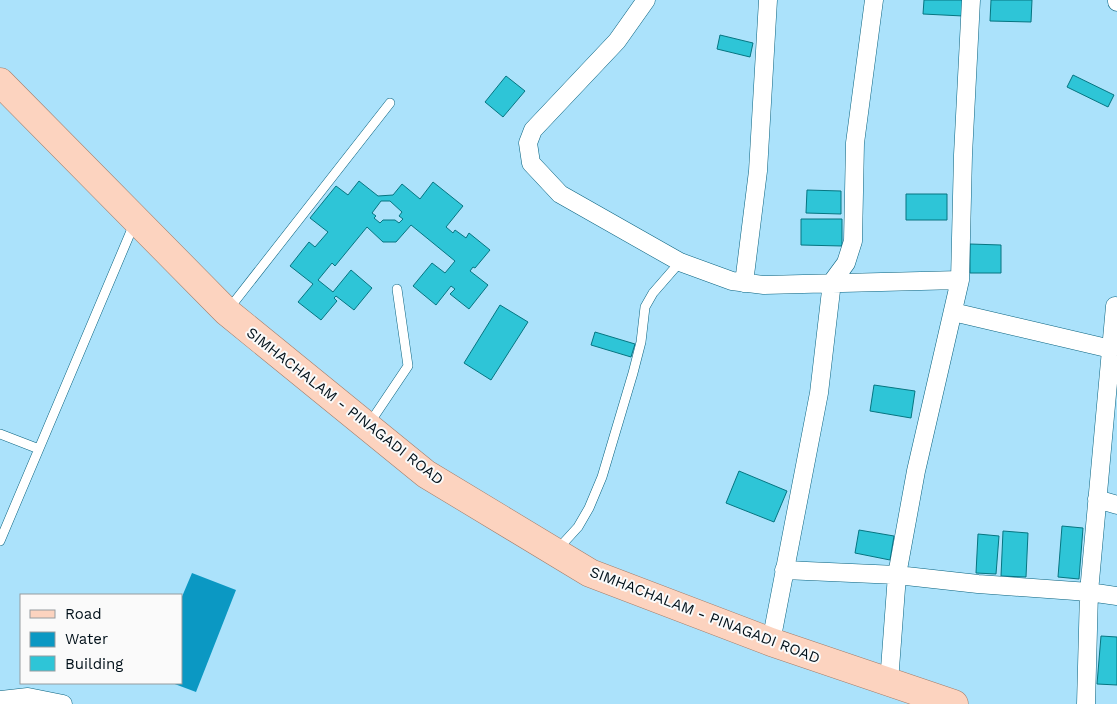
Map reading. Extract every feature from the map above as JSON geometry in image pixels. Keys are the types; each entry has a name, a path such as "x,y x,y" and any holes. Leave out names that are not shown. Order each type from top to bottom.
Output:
{"main road":[{"name":"SIMHACHALAM - PINAGADI ROAD","path":"7,93 227,312 426,474 590,572 770,642 954,704"}],"street":[{"path":"646,0 617,41 533,130 528,144 531,163 560,194 680,262 732,281 764,284 960,280"},
{"path":"744,283 758,171 768,0"},
{"path":"770,642 819,393 832,282 846,263 853,241 855,144 874,0"},
{"path":"888,682 897,575 916,471 960,280 963,155 971,0"},
{"path":"1086,704 1089,592 1110,350 1116,304"},
{"path":"953,312 1110,350"},
{"path":"1097,499 1117,505"},
{"path":"784,570 897,575 1117,596"},
{"path":"0,700 28,697 63,704"}],"lane":[{"path":"227,312 390,103"},
{"path":"0,541 136,220"},
{"path":"555,552 578,527 589,508 602,477 641,342 645,307 653,293 680,262"},
{"path":"367,426 408,366 397,289"},
{"path":"0,434 39,449"}],"water":[{"path":"192,573 236,590 196,692 175,684 182,684 182,597"}],"building":[{"path":"924,0 964,0 963,16 923,14"},
{"path":"991,0 1032,0 1031,22 990,21"},
{"path":"720,35 753,43 750,57 717,49"},
{"path":"1073,75 1114,95 1108,107 1067,87"},
{"path":"506,76 525,91 503,117 485,102"},
{"path":"359,181 378,196 393,195 402,184 420,199 433,182 463,206 446,227 453,233 455,230 466,238 469,233 490,250 475,268 473,267 470,271 488,285 469,309 450,294 455,289 451,286 436,305 413,286 432,263 445,273 455,261 411,225 396,242 383,242 367,227 335,266 332,263 318,280 333,292 351,270 372,288 354,310 336,296 334,298 337,301 321,320 298,302 313,284 290,266 309,242 315,247 328,232 310,218 336,186 348,195","holes":["381,201 390,201 402,212 399,216 403,219 399,223 395,220 383,220 380,223 374,218 376,216 372,213"]},
{"path":"807,190 841,191 841,214 806,213"},
{"path":"906,194 947,194 947,220 906,220"},
{"path":"801,219 842,219 842,246 801,245"},
{"path":"970,244 1001,245 1001,273 970,273"},
{"path":"500,305 528,322 491,380 464,363"},
{"path":"595,332 635,344 631,357 591,345"},
{"path":"874,385 915,391 911,418 870,411"},
{"path":"739,471 787,491 774,522 726,503"},
{"path":"1062,526 1083,528 1079,579 1058,577"},
{"path":"859,530 894,536 890,560 855,553"},
{"path":"1003,531 1028,533 1026,577 1001,576"},
{"path":"978,534 999,536 996,574 976,573"},
{"path":"1101,636 1117,637 1117,685 1097,684"}]}
